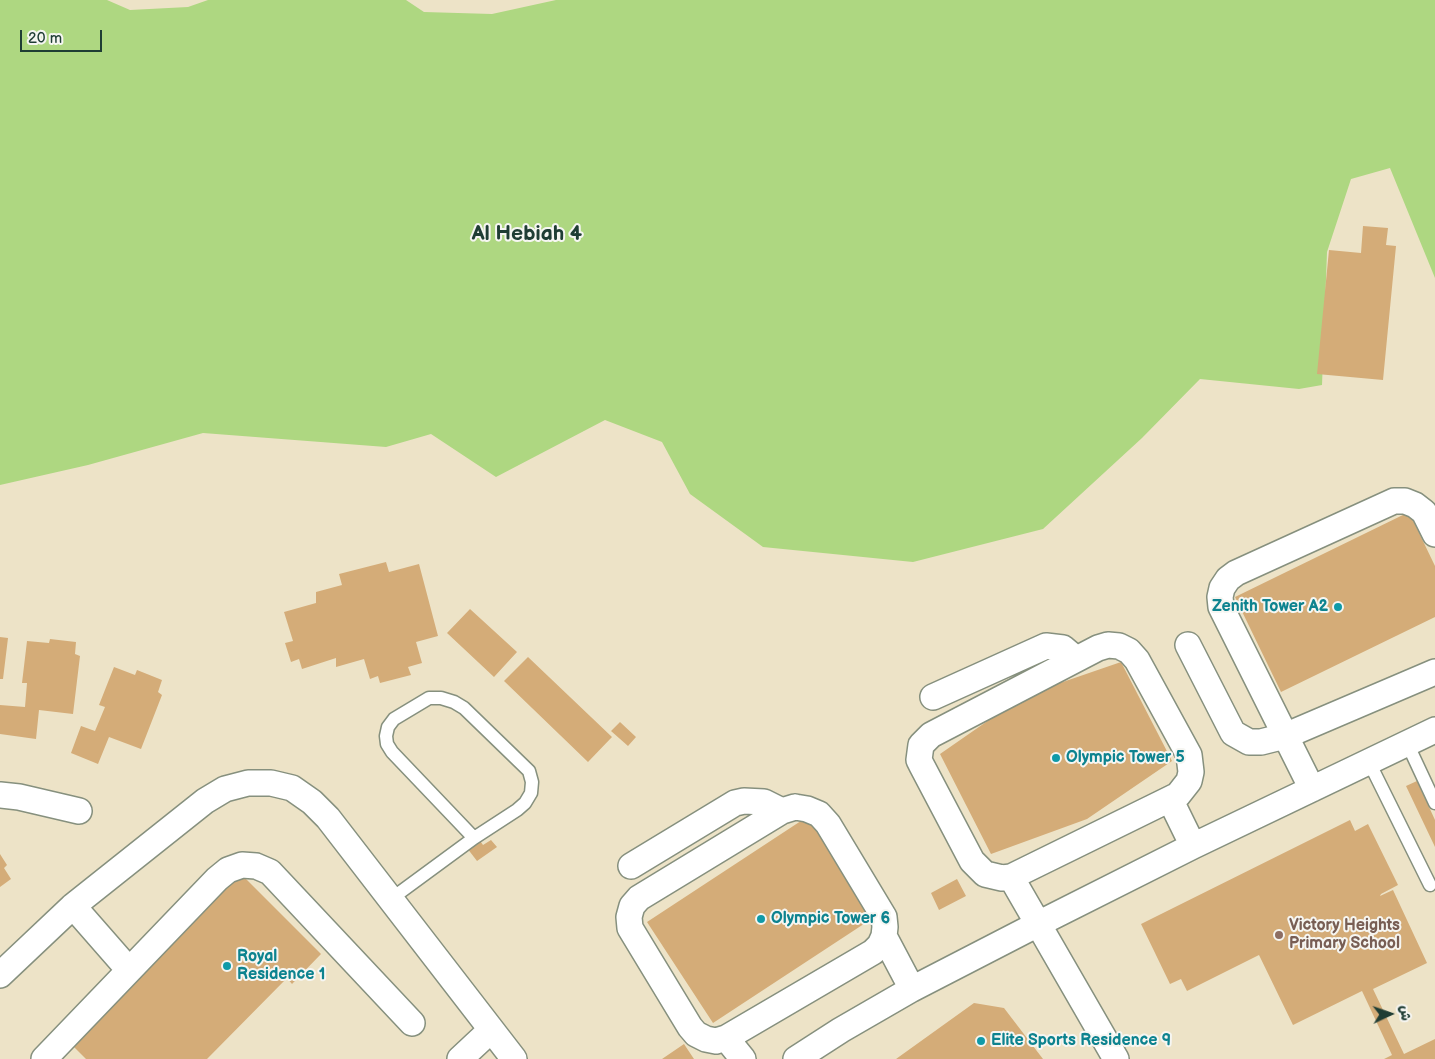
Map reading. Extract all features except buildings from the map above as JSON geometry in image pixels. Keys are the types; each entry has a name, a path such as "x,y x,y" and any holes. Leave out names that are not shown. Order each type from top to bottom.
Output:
{"street":[{"path":"1312,790 1221,607 1220,597 1222,588 1228,579 1236,573 1394,501 1405,501 1415,505 1424,512 1435,534"},
{"path":"1108,645 1124,649 1137,660 1189,755 1191,772 1189,781 1184,789 1170,800 1011,877 1002,878 985,874 972,861 919,760 921,746 931,735 1076,659 1108,645"},
{"path":"1188,645 1233,733 1249,742 1261,742 1285,736 1435,672"},
{"path":"933,697 1046,646 1063,648 1076,659"},
{"path":"796,1059 841,1030 912,989 1038,924 1194,846 1435,730"},
{"path":"0,975 73,906 205,801 225,789 248,783 271,783 292,788 312,802 328,818 514,1059"},
{"path":"0,795 19,797 79,811"},
{"path":"1170,800 1194,846"},
{"path":"631,866 734,803 744,801 764,802 782,811"},
{"path":"795,808 808,809 819,814 828,824 884,917 886,927 884,936 880,945 873,952 726,1038 716,1041 706,1039 696,1034 690,1027 630,928 629,917 632,906 639,898 782,811 795,808"},
{"path":"44,1059 217,879 228,870 242,865 256,866 270,872 412,1023"},
{"path":"1011,877 1116,1059"},
{"path":"73,906 129,970"},
{"path":"884,936 912,989"},
{"path":"460,1059 491,1030"},
{"path":"726,1038 743,1059"}],"lane":[{"path":"391,899 474,838 517,810 525,803 530,793 532,782 529,770 464,708 442,698 429,698 394,719 388,727 387,744 392,752 474,838"},
{"path":"1408,743 1435,803"},
{"path":"1369,762 1430,884"}],"green space":[{"path":"0,0 107,0 130,10 188,7 208,0 406,0 424,12 492,14 556,0 1435,0 1435,278 1390,168 1351,179 1327,252 1322,385 1299,389 1200,379 1142,438 1043,529 913,562 763,547 690,494 662,442 605,420 496,477 431,434 386,447 203,433 88,465 0,485"}],"place":[{"name":"Zenith Tower A2","path":"1338,607"},
{"name":"Olympic Tower 5","path":"1056,758"},
{"name":"Olympic Tower 6","path":"761,919"},
{"name":"Victory Heights Primary School","path":"1279,935"},
{"name":"Royal Residence 1","path":"227,966"},
{"name":"Elite Sports Residence 9","path":"981,1041"}],"district":[{"name":"Al Hebiah 4","path":"527,235"}]}
